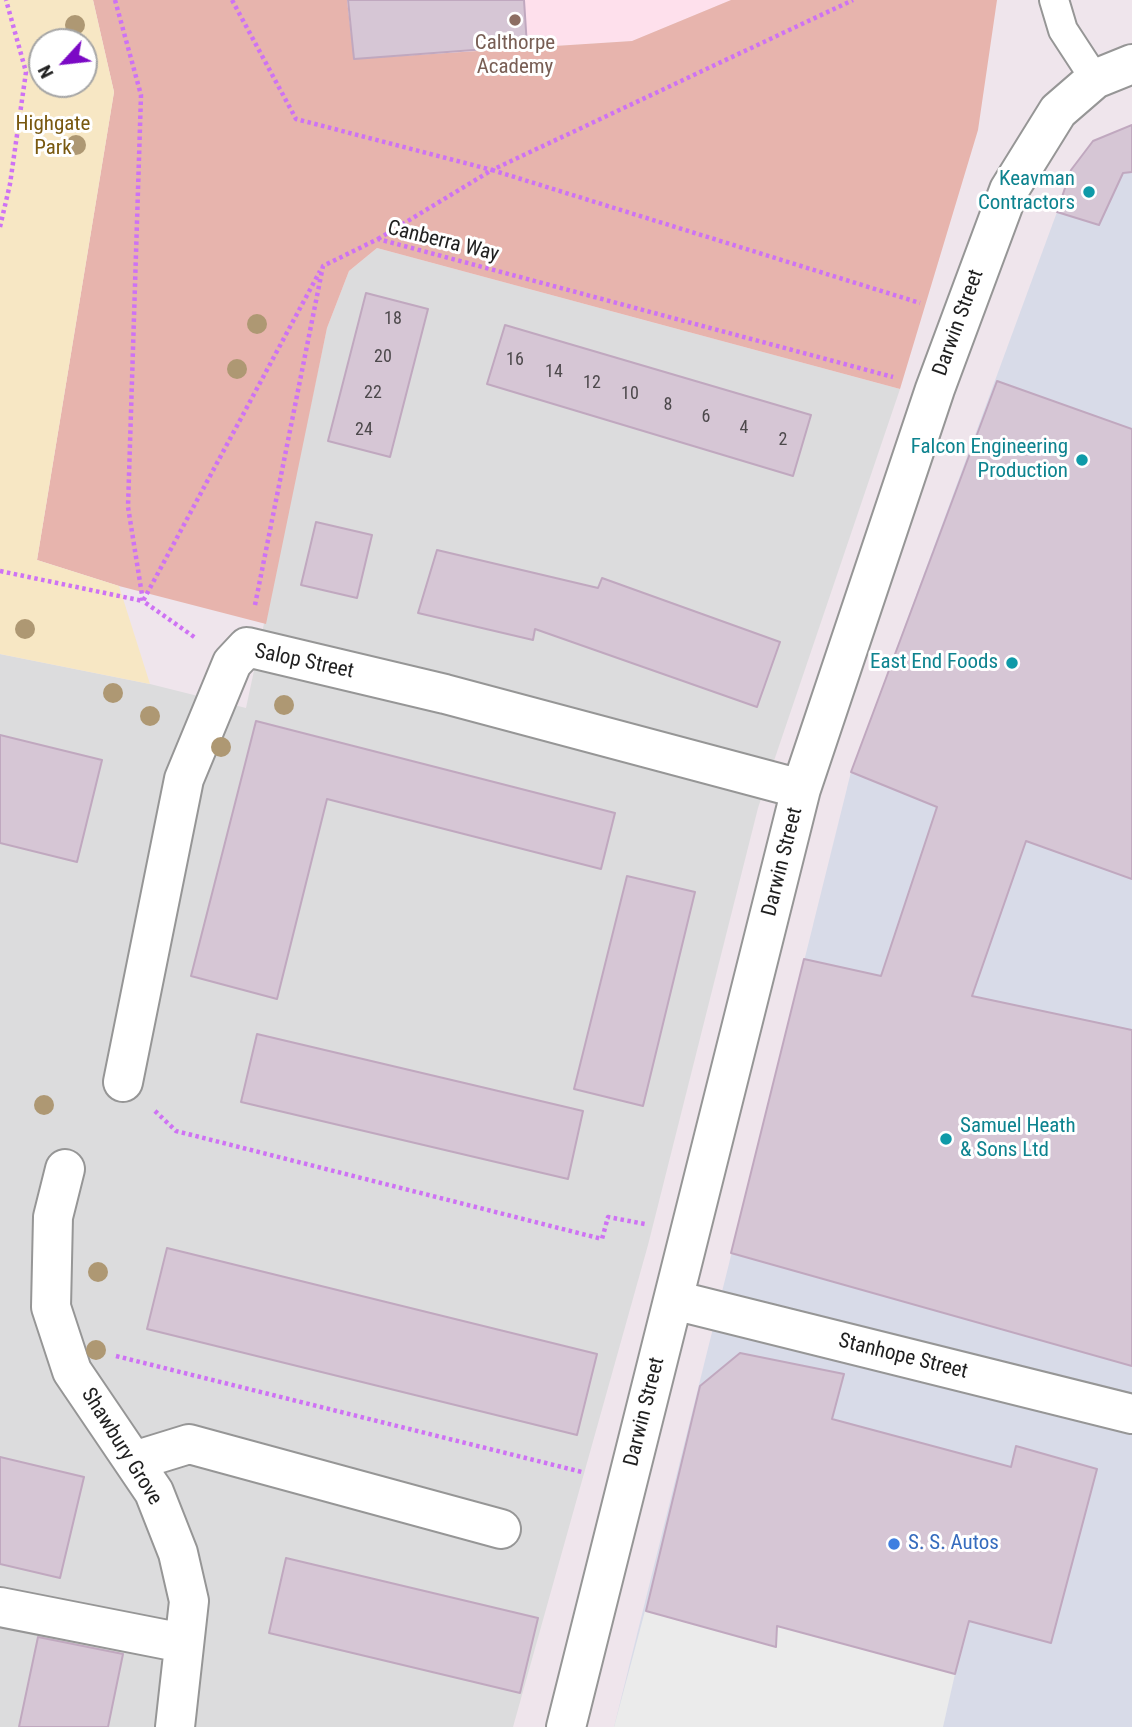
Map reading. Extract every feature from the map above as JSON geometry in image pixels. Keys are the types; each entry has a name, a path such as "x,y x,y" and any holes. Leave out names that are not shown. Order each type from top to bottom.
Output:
{"street":[{"name":"Darwin Street","path":"566,1727 801,789 934,389 1009,190 1058,111 1095,79 1132,65"},
{"name":"Salop Street","path":"123,1082 184,779 240,655 445,694 801,789"},
{"name":"Shawbury Grove","path":"65,1170 53,1217 51,1307 72,1371 154,1492 178,1553 189,1601 175,1727"},
{"name":"Stanhope Street","path":"674,1300 1132,1414"},
{"path":"134,1461 189,1444 501,1529"},
{"path":"0,1607 183,1643"}],"lane":[{"path":"1054,0 1063,30 1095,79"}],"path":[{"path":"0,227 10,184 26,72 6,0"},
{"path":"115,0 141,95 128,507 143,601"},
{"path":"232,0 296,119 492,170 961,316"},
{"path":"378,239 492,170 853,0"},
{"name":"Canberra Way","path":"323,266 378,239 934,389"},
{"path":"143,601 323,266"},
{"path":"0,571 143,601 240,655 323,266"},
{"path":"123,1082 176,1131 601,1238 608,1217 689,1236"},
{"path":"72,1371 117,1355 628,1483"}],"shaded area":[{"path":"93,0 347,0 354,59 632,41 731,0 997,0 978,130 900,389 377,248 349,271 327,328 266,624 119,586 37,560 114,92"},
{"name":"Calthorpe Academy","path":"347,0 731,0 632,41 354,59"},
{"path":"1132,125 1132,1727 614,1727 851,772 1057,212 1093,141"},
{"path":"377,248 900,389 758,808 648,1245 513,1727 0,1727 0,654 150,684 246,708 327,328 349,271"},
{"path":"645,1611 775,1646 777,1626 955,1674 943,1727 614,1727"}],"green space":[{"name":"Highgate Park","path":"0,0 93,0 114,92 37,560 119,586 150,684 0,654"}],"building":[{"path":"348,0 524,0 527,46 354,59"},
{"name":"Keavman Contractors","path":"1132,125 1132,172 1123,173 1099,225 1057,212 1071,170 1093,141"},
{"path":"366,293 428,309 390,457 328,441"},
{"path":"505,325 811,415 793,476 487,384"},
{"path":"997,381 1132,429 1132,879 1026,841 972,996 1132,1030 1132,1366 731,1253 804,959 881,976 937,807 851,772"},
{"path":"316,522 372,535 357,598 301,585"},
{"path":"437,550 598,588 602,578 780,642 757,707 535,629 533,640 418,613"},
{"path":"256,721 615,813 601,869 327,799 277,999 191,976"},
{"path":"0,735 102,760 77,862 0,843"},
{"path":"627,876 695,892 643,1106 574,1089"},
{"path":"257,1034 583,1111 568,1179 241,1102"},
{"path":"167,1248 597,1354 577,1435 147,1329"},
{"path":"740,1353 844,1374 832,1419 1011,1467 1016,1446 1097,1469 1051,1643 969,1621 955,1674 777,1626 776,1647 646,1611 700,1386"},
{"path":"0,1457 84,1477 60,1578 0,1564"},
{"path":"286,1558 538,1618 520,1693 269,1633"},
{"path":"38,1637 123,1654 108,1727 19,1727"}],"place":[{"name":"Calthorpe Academy","path":"515,20"},
{"name":"Keavman Contractors","path":"1089,192"},
{"name":"Falcon Engineering Production","path":"1082,460"},
{"name":"East End Foods","path":"1012,663"},
{"name":"Samuel Heath & Sons Ltd","path":"946,1139"},
{"name":"S. S. Autos","path":"894,1544"}]}
